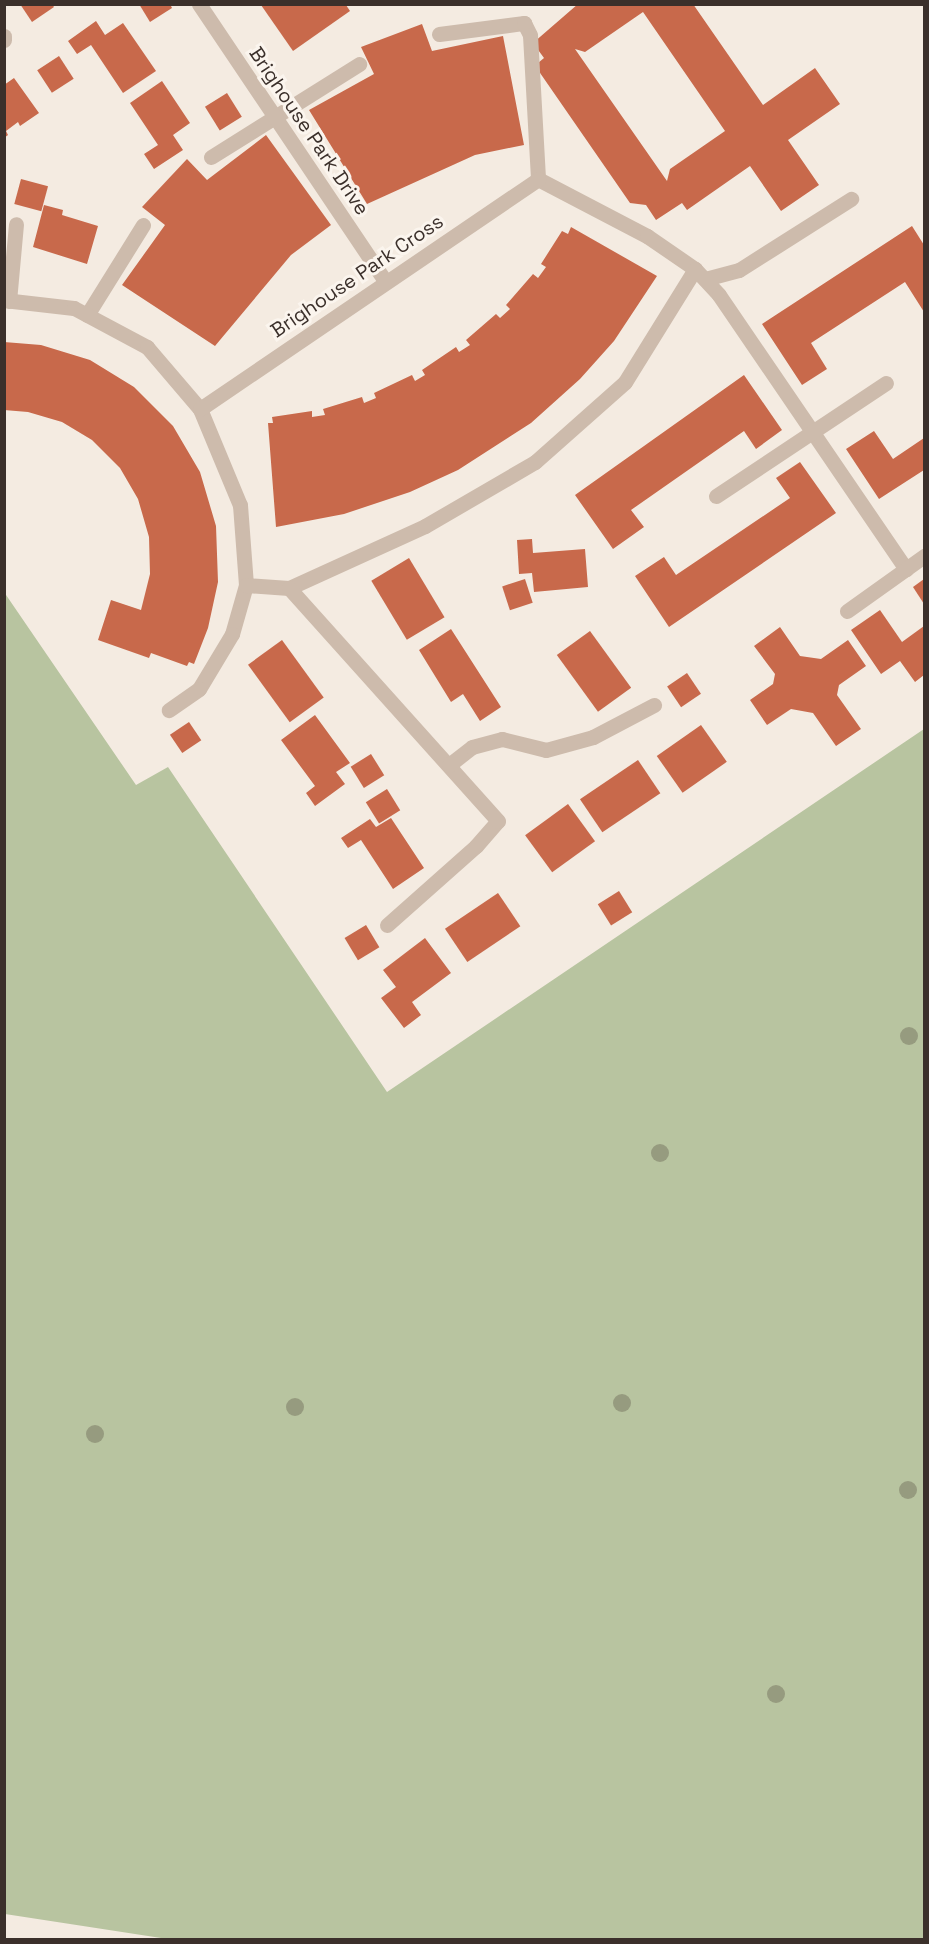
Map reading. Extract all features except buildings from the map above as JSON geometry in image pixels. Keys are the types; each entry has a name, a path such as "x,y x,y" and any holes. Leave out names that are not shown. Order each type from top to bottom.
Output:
{"street":[{"name":"Brighouse Park Drive","path":"199,4 385,281"},
{"path":"440,34 525,23 530,35 538,179 647,236 700,274 812,430 906,569"},
{"path":"211,157 359,64"},
{"name":"Brighouse Park Cross","path":"200,409 538,179"},
{"path":"246,585 289,588 425,526 535,462 625,382 700,274 739,270 850,199"},
{"path":"15,224 7,301 74,308 147,347 200,409 240,505 246,585 232,634 215,669 199,689 169,710"},
{"path":"87,315 143,225"},
{"path":"716,496 812,430 886,383"},
{"path":"847,612 924,556"},
{"path":"289,588 498,822 476,846 387,925"},
{"path":"449,765 472,747 502,739 546,750 594,737 654,705"}],"green space":[{"path":"4,592 136,785 168,767 387,1092 924,729 924,1939 174,1940 5,1914"}]}
